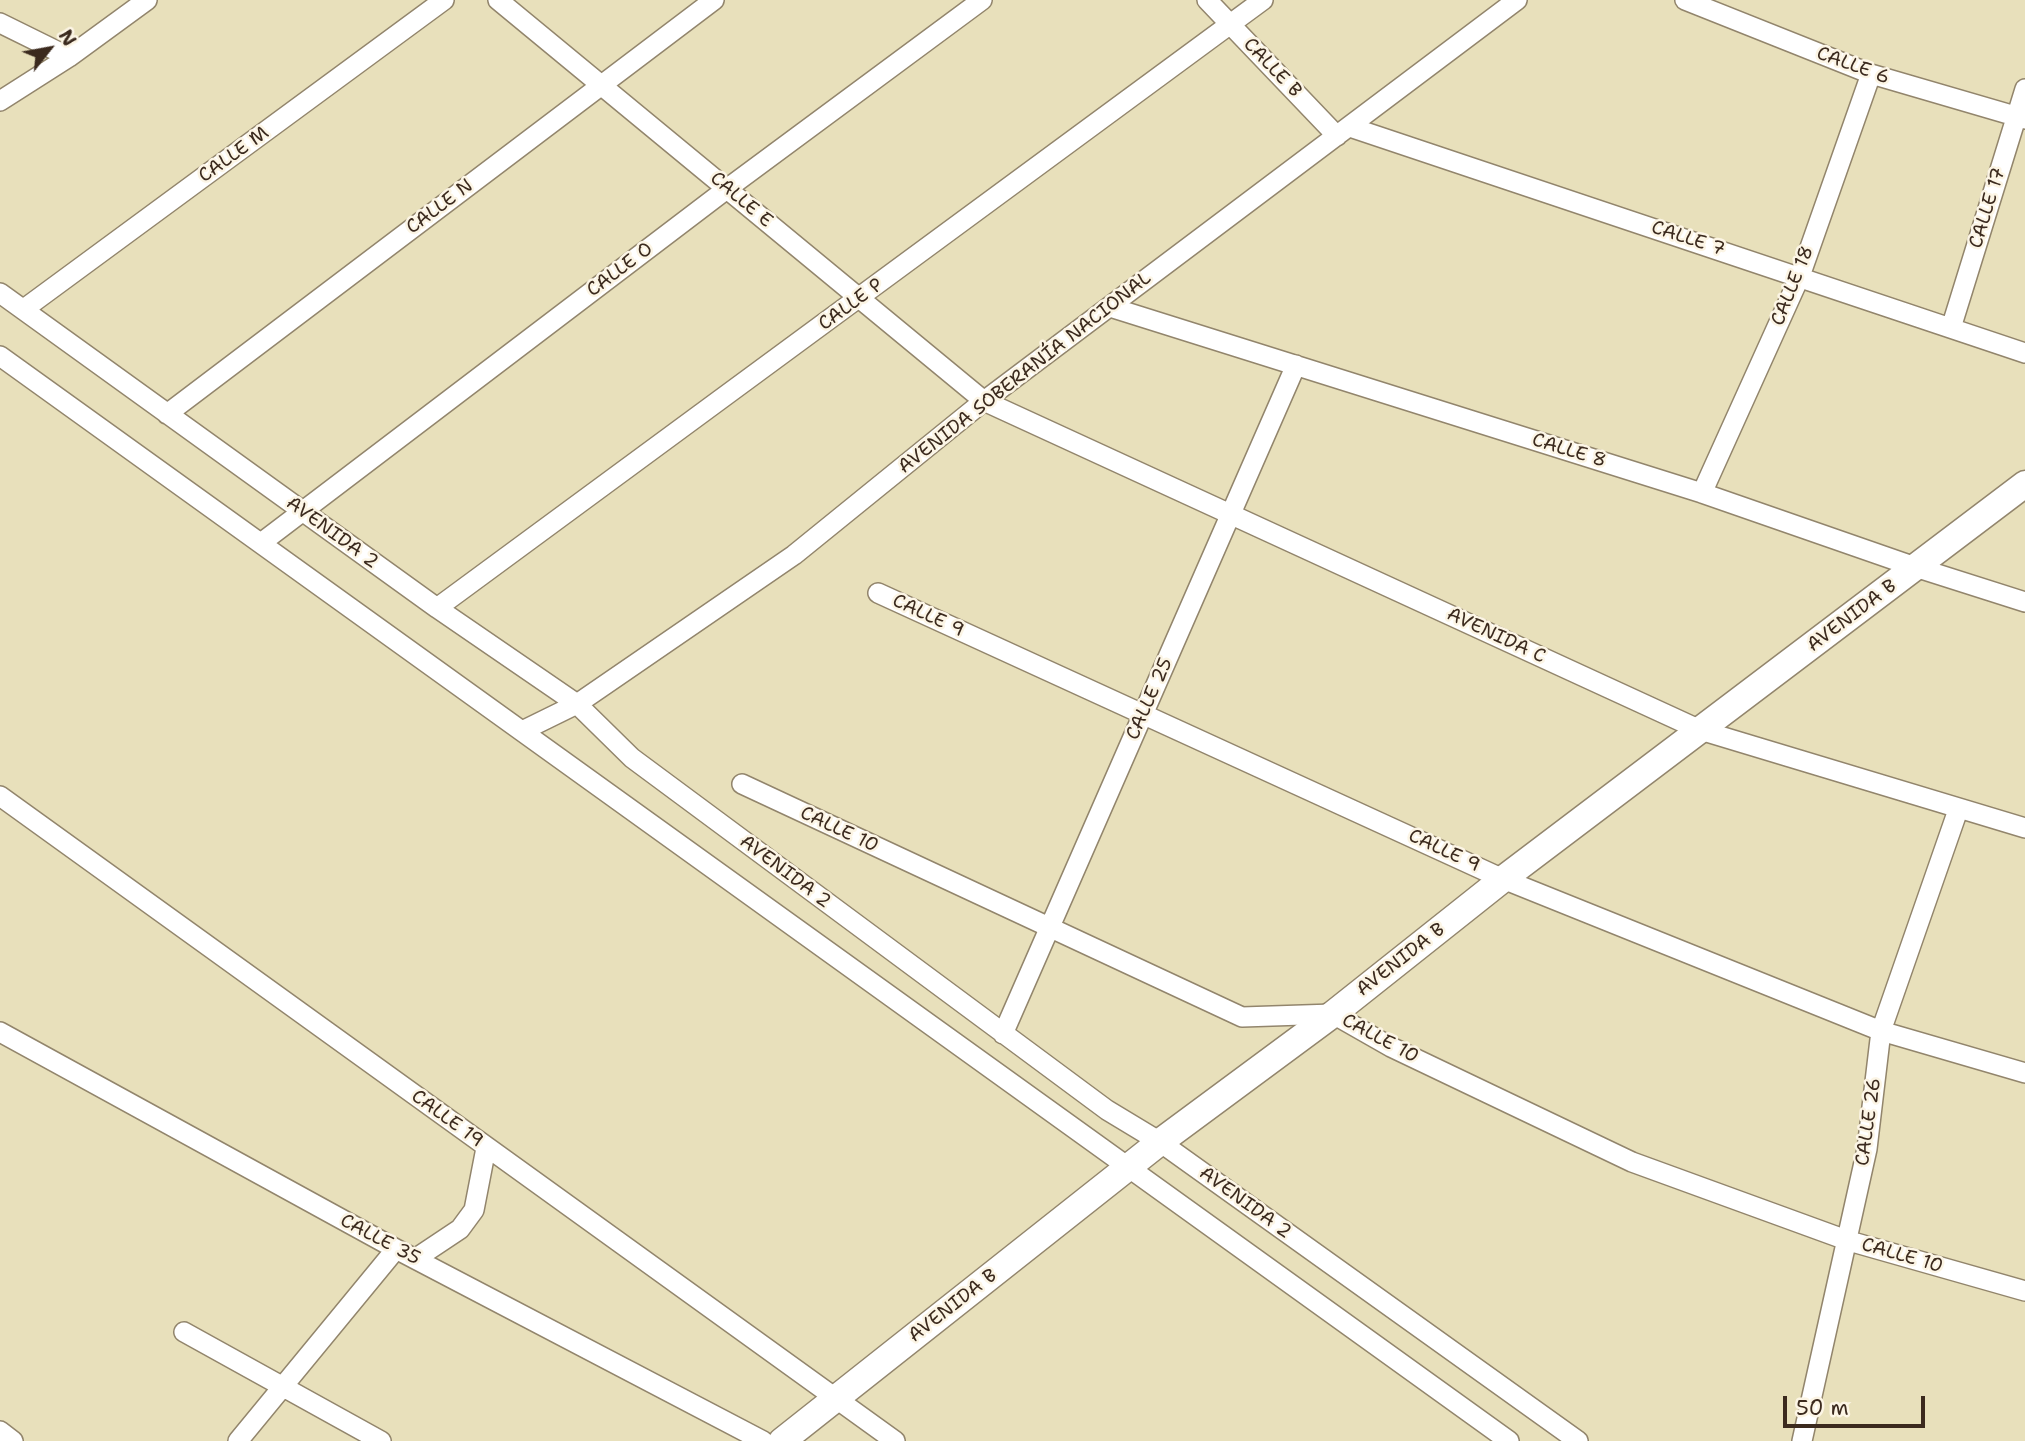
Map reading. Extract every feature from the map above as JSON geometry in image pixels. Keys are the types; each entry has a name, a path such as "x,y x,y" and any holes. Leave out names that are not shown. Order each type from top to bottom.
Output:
{"street":[{"path":"0,101 69,57 147,0"},
{"name":"CALLE M","path":"24,309 443,0"},
{"name":"CALLE E","path":"498,0 984,401"},
{"name":"CALLE N","path":"167,414 714,0"},
{"name":"CALLE O","path":"261,543 728,188 982,0"},
{"name":"CALLE B","path":"1207,0 1344,132"},
{"name":"CALLE P","path":"436,608 859,300 1263,0"},
{"name":"AVENIDA SOBERANÍA NACIONAL","path":"522,731 577,704 794,555 984,401 1517,0"},
{"name":"CALLE 6","path":"1685,0 1871,74 2021,118"},
{"path":"0,23 69,57"},
{"name":"CALLE 18","path":"1702,493 1800,276 1871,74"},
{"name":"CALLE 17","path":"1951,328 2021,118 2025,89"},
{"name":"CALLE 7","path":"1344,132 1800,276 2025,353"},
{"name":"AVENIDA 2","path":"0,293 436,608 577,704 632,758 1107,1110 1160,1142 1578,1441"},
{"name":"CALLE 8","path":"1110,307 1702,493 2025,602"},
{"name":"AVENIDA 2","path":"0,356 1509,1441"},
{"name":"CALLE 25","path":"1003,1034 1296,365"},
{"name":"AVENIDA C","path":"984,401 1700,730 1958,810 2025,828"},
{"name":"AVENIDA B","path":"782,1441 1160,1142 1333,1014 1503,878 2025,484"},
{"name":"CALLE 9","path":"878,593 1503,878 1881,1031 2025,1073"},
{"name":"CALLE 10","path":"742,784 1242,1017 1333,1014 1391,1047 1632,1162 1847,1240 2025,1292"},
{"name":"CALLE 19","path":"0,796 895,1441"},
{"name":"CALLE 26","path":"1802,1441 1867,1149 1881,1031 1958,810"},
{"name":"CALLE 35","path":"0,1032 396,1249 763,1441"},
{"path":"415,1259 460,1229 474,1210 486,1148"},
{"path":"238,1441 396,1249"},
{"path":"184,1332 381,1441"},
{"path":"0,1431 13,1441"}]}
